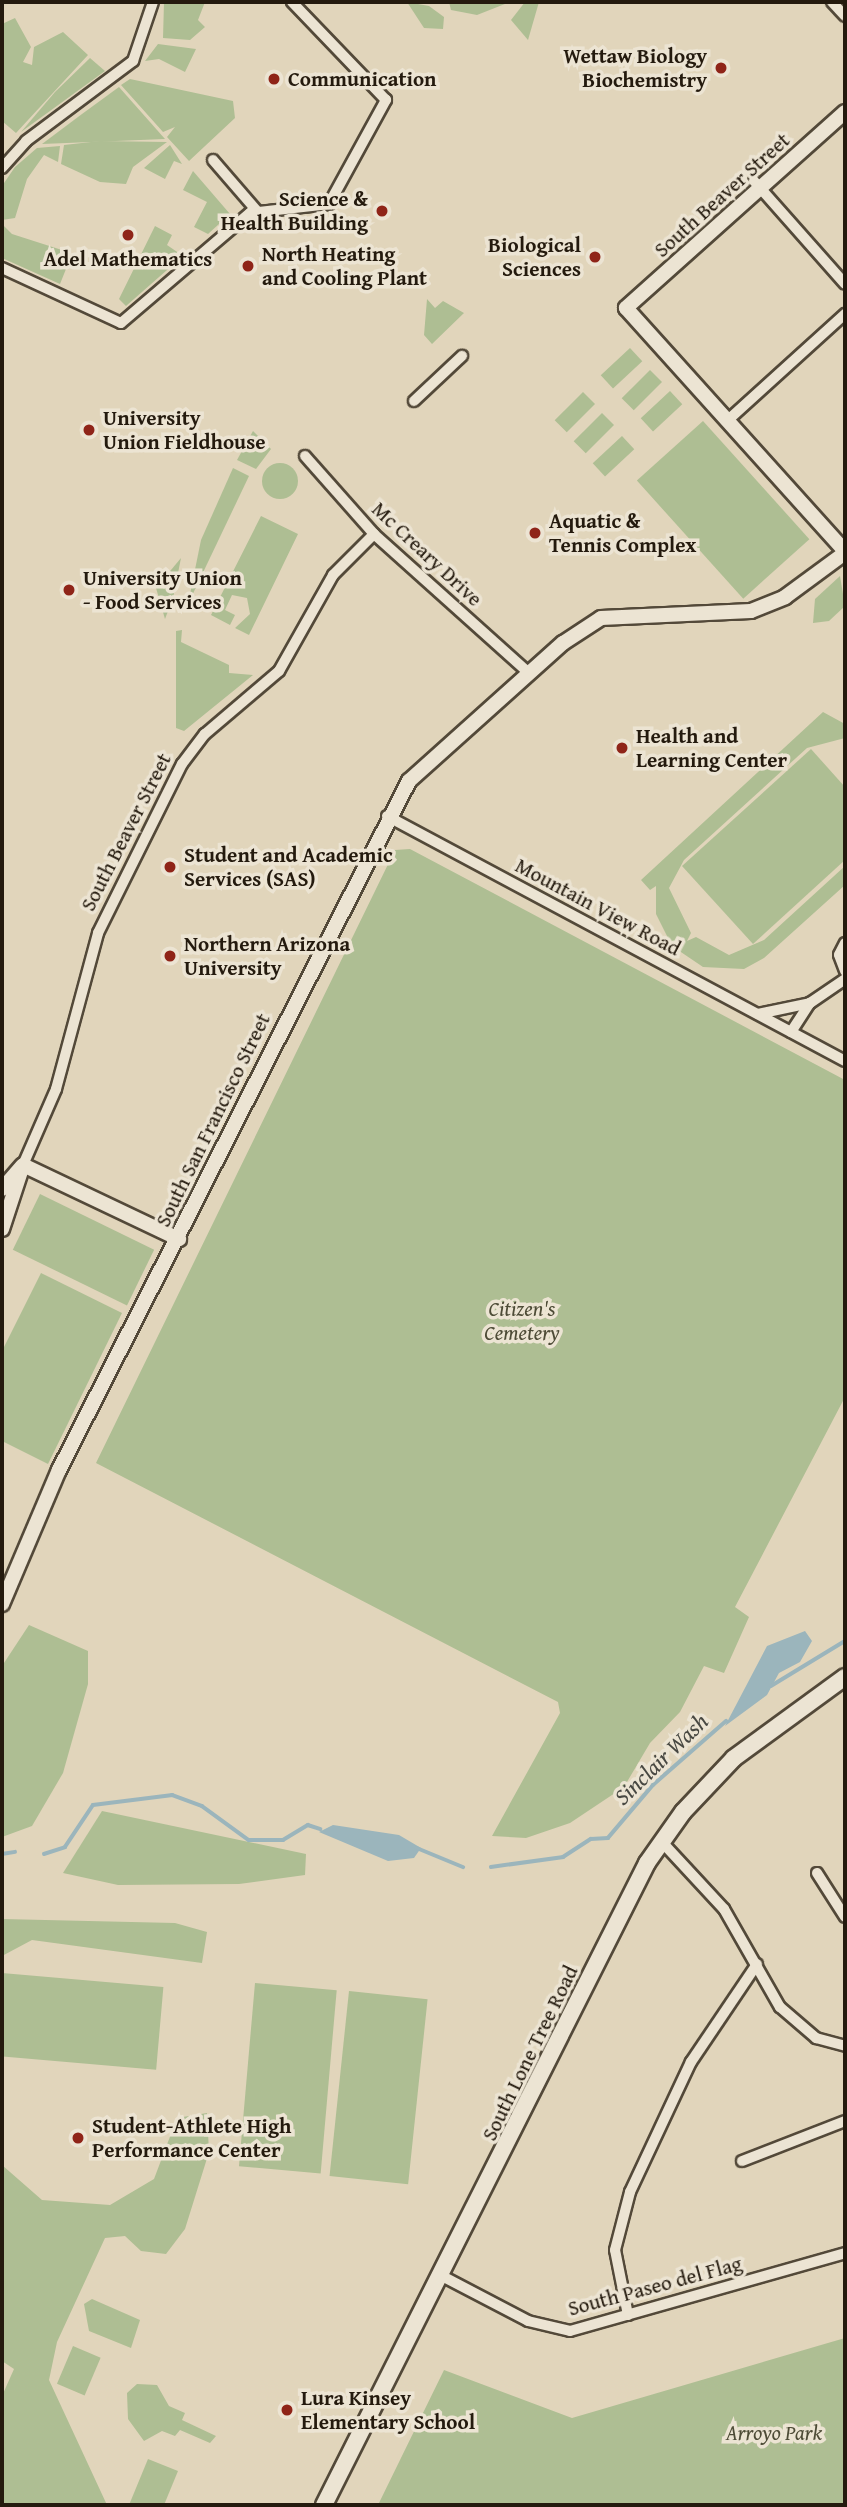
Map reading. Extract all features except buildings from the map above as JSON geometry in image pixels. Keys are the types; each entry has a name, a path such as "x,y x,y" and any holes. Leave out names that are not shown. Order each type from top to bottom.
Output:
{"main road":[{"name":"South Lone Tree Road","path":"324,2505 661,1841 734,1758 845,1677"}],"street":[{"path":"2,168 26,141 133,61 153,2"},
{"path":"2,268 112,324 128,320 257,211 329,204 386,100 292,2"},
{"path":"832,2 845,16"},
{"name":"South Beaver Street","path":"728,420 626,308 757,184 845,112"},
{"path":"213,160 257,211"},
{"path":"757,184 845,284"},
{"path":"845,314 728,420 845,552"},
{"path":"414,401 462,356"},
{"name":"Mc Creary Drive","path":"305,456 374,534 529,673"},
{"name":"South Beaver Street","path":"23,1165 56,1089 99,933 182,764 205,733 279,671 333,575 374,534"},
{"name":"South San Francisco Street","path":"2,1604 59,1470 179,1239 387,816 409,781 529,673 601,618 751,611 785,597 845,552"},
{"name":"Mountain View Road","path":"387,816 845,1061"},
{"path":"791,1032 810,1003 841,980 845,943"},
{"path":"758,1014 810,1003"},
{"path":"2,1189 23,1165"},
{"path":"2,1229 23,1165"},
{"path":"23,1165 179,1239"},
{"path":"661,1841 705,1883 800,2027 845,2046"},
{"path":"817,1873 845,1917"},
{"path":"628,2315 615,2250 630,2192 691,2062 757,1964"},
{"path":"742,2161 845,2121"},
{"name":"South Paseo del Flag","path":"442,2276 557,2330 628,2315 845,2253"}],"green space":[{"path":"164,2 205,2 198,20 205,27 190,40 163,38"},
{"path":"407,2 429,6 444,17 443,29 424,28"},
{"path":"449,2 510,2 477,15 451,10"},
{"path":"525,2 539,2 528,40 511,20"},
{"path":"15,18 31,47 23,62 32,65 34,47 63,32 88,55 16,133 2,121 2,24"},
{"path":"158,44 196,49 185,72 159,59 145,61"},
{"path":"90,58 105,71 21,132 55,92"},
{"path":"130,79 233,101 235,118 189,161 167,137 175,127 163,132 121,85"},
{"path":"119,87 165,139 42,144 82,114"},
{"path":"100,141 167,142 133,167 126,184 100,182 61,164 64,145"},
{"path":"170,145 182,164 174,161 165,179 144,168"},
{"path":"60,146 58,162 44,155 27,179 15,218 2,220 2,186 15,167 37,148"},
{"path":"193,171 230,214 208,234 194,227 207,202 183,190"},
{"path":"2,224 12,234 65,251 68,264 60,284 2,258"},
{"path":"155,226 172,235 167,245 183,256 126,306 119,299"},
{"path":"427,299 435,308 443,301 464,313 432,344 424,335"},
{"path":"630,348 642,361 613,388 601,375"},
{"path":"650,370 662,382 634,410 622,398"},
{"path":"670,391 682,404 653,431 641,418"},
{"path":"583,392 595,404 567,432 555,420"},
{"path":"602,413 614,425 586,453 574,441"},
{"path":"703,421 809,539 743,599 637,481"},
{"path":"253,431 271,449 256,469 237,460"},
{"path":"622,436 634,449 605,476 593,463"},
{"path":"280,463 293,468 298,481 293,494 280,499 267,494 262,481 267,468"},
{"path":"233,468 249,476 188,604 201,540"},
{"path":"261,516 298,534 249,635 235,628 250,614 247,598 232,595 225,610 235,615 230,625 211,615"},
{"path":"181,558 173,598 165,619 156,588"},
{"path":"840,576 845,606 829,621 813,623 815,599"},
{"path":"182,630 181,642 229,665 229,673 253,675 184,731 176,728 176,631"},
{"path":"823,712 845,724 845,738 807,748 684,860 669,888 691,933 687,941 696,937 729,955 764,940 845,866 845,885 764,958 744,969 703,967 672,946 656,914 656,886 650,890 641,880"},
{"path":"811,749 845,787 845,860 753,944 682,866"},
{"name":"Citizen's Cemetery","path":"410,849 845,1080 845,1397 735,1607 749,1617 724,1673 704,1666 680,1712 650,1743 624,1787 570,1823 526,1838 492,1836 560,1713 558,1702 96,1463 395,850"},
{"path":"40,1194 154,1250 127,1305 13,1250"},
{"path":"41,1273 122,1313 48,1464 2,1441 2,1351"},
{"path":"29,1625 88,1651 88,1684 63,1773 32,1826 2,1837 2,1666"},
{"path":"102,1811 306,1854 305,1875 239,1884 118,1885 63,1873"},
{"path":"2,1919 175,1923 207,1932 202,1963 32,1940 2,1956"},
{"path":"2,1973 163,1987 156,2070 2,2056"},
{"path":"255,1983 337,1990 321,2173 239,2166"},
{"path":"349,1991 428,1999 408,2184 330,2176"},
{"path":"207,2113 209,2152 185,2229 166,2254 141,2251 125,2236 105,2238 57,2342 49,2380 107,2505 2,2505 2,2396 14,2369 2,2361 2,2165 42,2200 110,2205 154,2179 177,2118"},
{"path":"92,2299 140,2320 131,2348 89,2331 84,2304"},
{"name":"Arroyo Park","path":"845,2338 845,2505 378,2505 444,2370 572,2418"},
{"path":"73,2346 101,2358 85,2395 57,2384"},
{"path":"137,2384 157,2385 169,2406 185,2413 182,2420 216,2436 210,2443 180,2430 175,2436 162,2431 144,2441 128,2419 127,2393"},
{"path":"148,2459 178,2471 164,2505 129,2505"}],"water":[{"path":"805,1631 812,1641 800,1662 779,1673 767,1695 725,1726 767,1646"},
{"path":"333,1825 399,1835 421,1848 414,1858 388,1861 319,1832"}],"waterway":[{"name":"Sinclair Wash","path":"771,1686 845,1641"},
{"name":"Sinclair Wash","path":"491,1867 563,1857 591,1839 608,1838 653,1785 726,1721"},
{"name":"Sinclair Wash","path":"44,1854 65,1847 93,1805 172,1795 202,1806 249,1840 283,1840 308,1825 320,1829"},
{"name":"Sinclair Wash","path":"417,1848 463,1867"},
{"name":"Sinclair Wash","path":"2,1854 15,1852"}],"place":[{"name":"Wettaw Biology Biochemistry","path":"721,68"},
{"name":"Communication","path":"274,79"},
{"name":"Science & Health Building","path":"382,211"},
{"name":"Adel Mathematics","path":"128,235"},
{"name":"Biological Sciences","path":"595,257"},
{"name":"North Heating and Cooling Plant","path":"248,266"},
{"name":"University Union Fieldhouse","path":"89,430"},
{"name":"Aquatic & Tennis Complex","path":"535,533"},
{"name":"University Union - Food Services","path":"69,590"},
{"name":"Health and Learning Center","path":"622,748"},
{"name":"Student and Academic Services (SAS)","path":"170,867"},
{"name":"Northern Arizona University","path":"170,956"},
{"name":"Student-Athlete High Performance Center","path":"78,2138"},
{"name":"Lura Kinsey Elementary School","path":"287,2410"}]}
